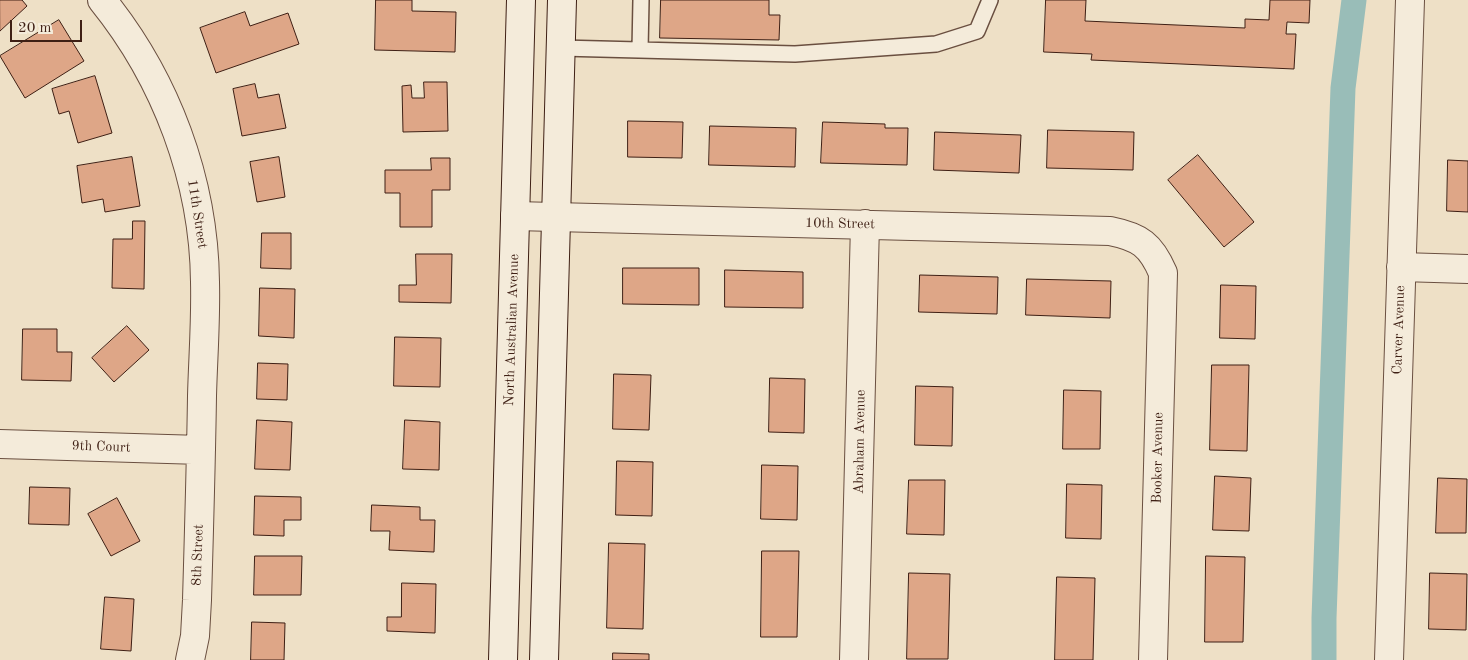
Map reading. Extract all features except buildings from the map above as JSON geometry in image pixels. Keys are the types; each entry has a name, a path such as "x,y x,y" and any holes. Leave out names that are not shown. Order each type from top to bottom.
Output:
{"street":[{"name":"11th Street","path":"102,0 136,48 163,98 178,133 194,187 201,224 205,281 201,450"},
{"name":"North Australian Avenue","path":"503,660 521,0"},
{"path":"544,660 562,0"},
{"name":"Carver Avenue","path":"1389,660 1410,0"},
{"name":"10th Street","path":"515,216 1110,231 1128,235 1144,244 1156,257"},
{"name":"Abraham Avenue","path":"854,660 865,224"},
{"name":"Booker Avenue","path":"1153,660 1163,273 1156,257"},
{"path":"1401,267 1468,269"},
{"name":"9th Court","path":"0,444 201,450"},
{"name":"8th Street","path":"190,660 197,600 201,450"}],"lane":[{"path":"640,50 641,0"},
{"path":"561,48 795,54 936,44 977,31 990,0"}],"waterway":[{"path":"1324,660 1343,88 1354,0"}]}
